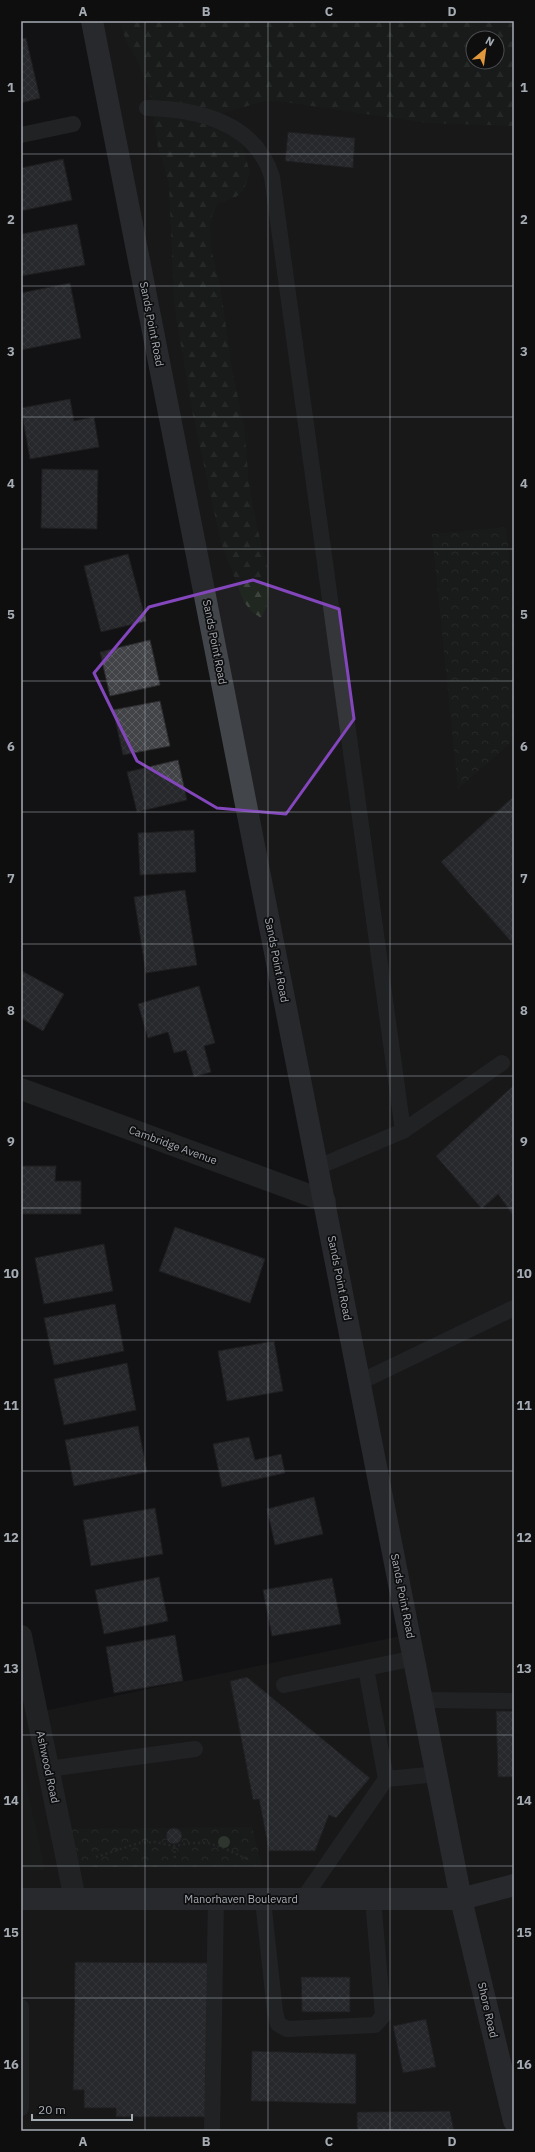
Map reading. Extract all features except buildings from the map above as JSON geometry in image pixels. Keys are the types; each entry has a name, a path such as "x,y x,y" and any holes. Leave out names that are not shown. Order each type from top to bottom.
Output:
{"main road":[{"name":"Sands Point Road","path":"92,21 438,1774 461,1899"},
{"name":"Manorhaven Boulevard","path":"21,1899 461,1899 514,1885"},
{"name":"Shore Road","path":"461,1899 507,2061 513,2108"}],"street":[{"name":"Cambridge Avenue","path":"21,1089 325,1201"},
{"name":"Ashwood Road","path":"21,1636 25,1680 48,1769 76,1899"}],"lane":[{"path":"148,108 182,110 227,124 254,144 269,167 272,177 403,1131"},
{"path":"21,135 73,124"},
{"path":"318,1167 403,1131 502,1063"},
{"path":"360,1382 514,1308"},
{"path":"284,1685 415,1658"},
{"path":"303,1899 386,1779 366,1668"},
{"path":"423,1700 514,1701"},
{"path":"48,1769 195,1749"},
{"path":"386,1779 438,1774"},
{"path":"263,1900 275,2012 278,2024 287,2029 375,2026 383,2016 373,1899"},
{"path":"212,2131 216,1900"},
{"path":"21,2007 21,2108"}],"path":[{"path":"92,1859 138,1843 155,1842 174,1846 191,1843 208,1844 224,1848 249,1860"},
{"path":"174,1846 175,1860"}],"highlighted area":[{"path":"253,580 339,609 354,719 286,814 217,808 137,761 94,673 149,607"}],"shaded area":[{"path":"93,21 514,21 514,2131 21,2131 21,1650 34,1713 410,1634"}],"green space":[{"path":"119,21 514,21 514,126 428,123 284,102 265,101 220,114 243,148 250,173 243,191 236,197 218,204 212,215 210,226 211,249 220,284 232,370 244,426 249,484 257,527 267,566 269,591 266,608 261,618 252,612 244,602 221,543 192,410 174,304 169,183 158,148 150,94 139,63 127,43"},
{"path":"506,527 514,606 514,740 458,789 432,534"},
{"path":"21,1761 45,1870 21,1870"},
{"path":"252,1827 262,1866 79,1867 68,1829"}]}
